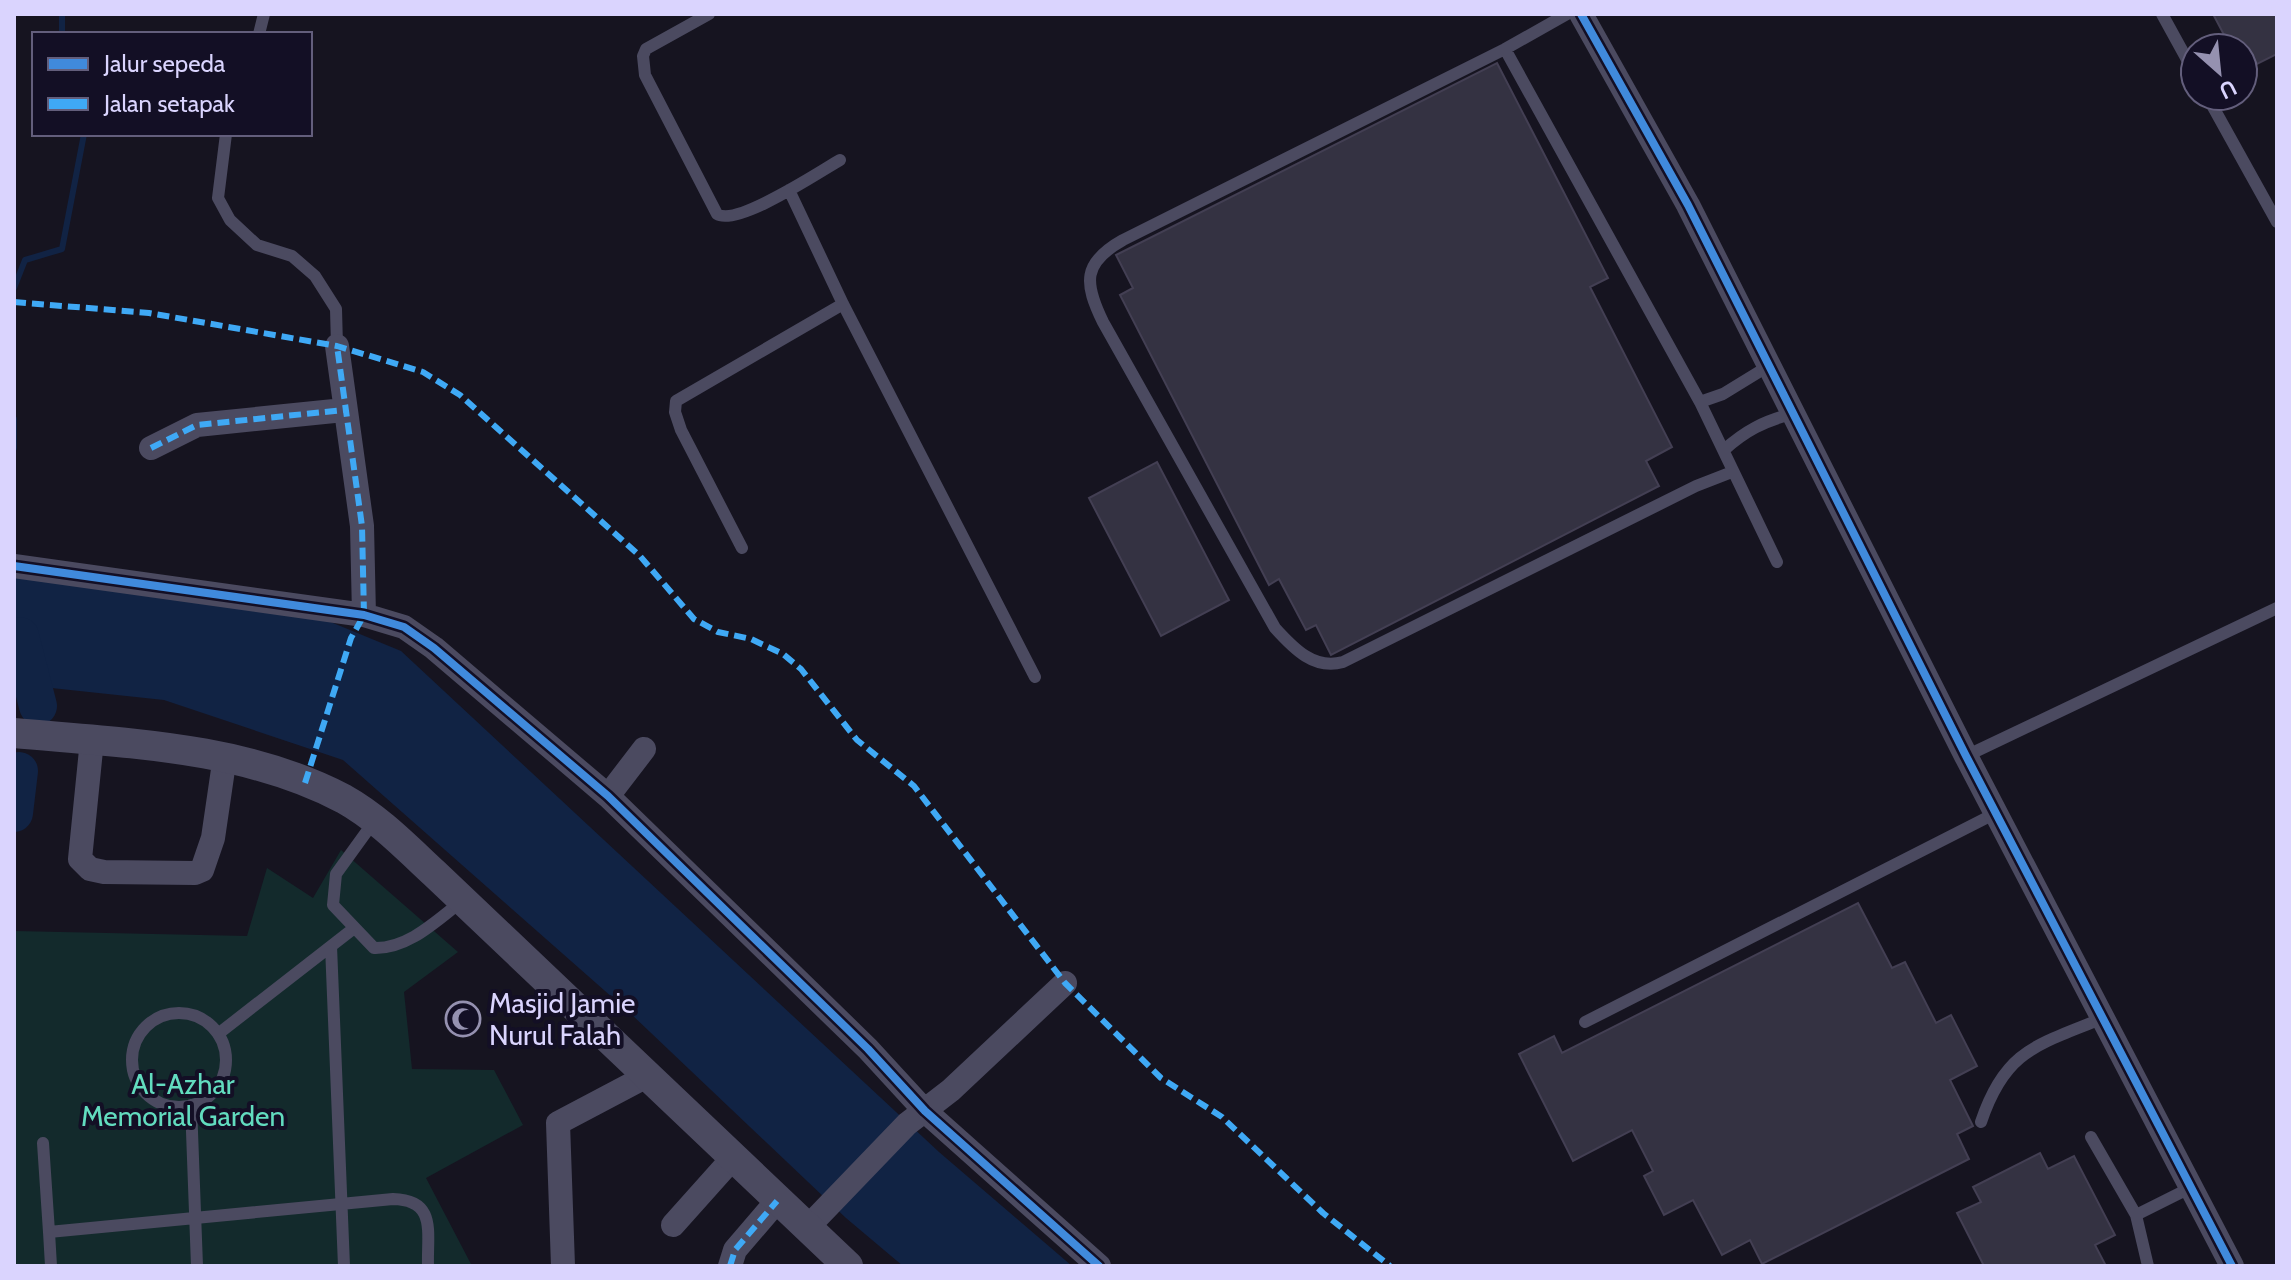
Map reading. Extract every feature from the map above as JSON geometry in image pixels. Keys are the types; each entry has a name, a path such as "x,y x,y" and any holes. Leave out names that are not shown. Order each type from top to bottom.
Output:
{"street":[{"path":"1581,14 1688,205 1767,367 1966,756 2232,1266"},
{"path":"337,346 362,526 364,615"},
{"path":"151,448 197,425 344,410"},
{"path":"14,566 364,615 404,627 434,648 608,796 868,1049 916,1117 1099,1266"},
{"path":"14,733 225,756 343,799 375,820 848,1266"},
{"path":"92,740 80,859 90,869 104,872 195,873 202,870 213,838 225,756"},
{"path":"608,796 644,749"},
{"path":"806,1229 827,1203 916,1117 1065,983"},
{"path":"563,1266 558,1123 647,1076"},
{"path":"673,1225 732,1159"},
{"path":"730,1266 735,1250 777,1201"}],"lane":[{"path":"1567,14 1505,49 1410,94 1109,248 1095,260 1089,283 1090,295 1275,628 1304,657 1332,665 1696,486 1732,472"},
{"path":"2162,14 2179,45"},
{"path":"707,15 644,51 645,75 720,216 748,210 840,160"},
{"path":"1505,49 1700,402 1777,562"},
{"path":"2216,112 2277,222"},
{"path":"226,136 218,198 230,220 257,245 292,256 315,276 336,309 337,346"},
{"path":"789,190 843,304 1035,677"},
{"path":"742,548 681,430 675,412 676,401 843,304"},
{"path":"1700,402 1723,394 1767,367"},
{"path":"1724,450 1742,434 1767,421 1792,414"},
{"path":"1966,756 2277,608"},
{"path":"1585,1022 1996,813"},
{"path":"375,820 336,874 333,905 353,929 374,948 385,948 420,933 462,901"},
{"path":"218,1034 353,929"},
{"path":"331,946 344,1266"},
{"path":"174,1013 191,1014 206,1022 218,1034 224,1047 223,1076 205,1100 191,1105 174,1107 157,1102 144,1092 135,1077 132,1060 135,1044 143,1029 157,1018 174,1013"},
{"path":"1981,1122 2003,1072 2019,1056 2101,1019"},
{"path":"191,1105 197,1266"},
{"path":"2091,1137 2136,1215 2148,1266"},
{"path":"43,1143 51,1266"},
{"path":"2136,1215 2190,1188"},
{"path":"49,1232 342,1202 408,1200 419,1205 426,1214 428,1266"}],"green space":[{"name":"Al-Azhar Memorial Garden","path":"341,850 458,952 404,992 412,1069 494,1070 523,1125 426,1178 472,1266 14,1266 14,931 247,936 267,868 313,898"}],"water":[{"path":"14,577 316,616 401,651 939,1152 1072,1266 903,1266 846,1218 630,1013 343,760 164,700 14,684"}],"building":[{"path":"2213,14 2277,14 2277,54 2259,63 2259,32 2223,32"},
{"path":"1497,63 1608,278 1590,287 1672,447 1646,461 1659,486 1331,655 1316,625 1306,630 1279,579 1269,585 1120,295 1133,288 1116,255"},
{"path":"1157,462 1229,600 1161,636 1089,498"},
{"path":"1858,903 1892,968 1905,962 1936,1023 1951,1015 1977,1066 1950,1080 1973,1126 1957,1134 1969,1159 1762,1264 1750,1240 1722,1255 1693,1200 1664,1215 1644,1176 1653,1171 1632,1130 1573,1161 1519,1054 1554,1036 1562,1053"},
{"path":"2040,1153 2048,1169 2074,1156 2115,1235 2095,1245 2106,1266 1984,1266 1957,1213 1981,1202 1973,1187"}],"waterway":[{"path":"62,14 62,32"},
{"path":"14,288 25,260 62,249 84,136"},
{"path":"14,419 14,448"},
{"path":"20,636 38,706"},
{"path":"14,813 19,771"}],"marked path":[{"path":"14,302 149,313 337,346 423,372 460,395 640,556 694,619 718,632 751,639 783,654 801,669 857,740 914,786 1065,983 1161,1078 1222,1117 1323,1213 1390,1266"},
{"path":"305,783 351,638 364,615 362,526 337,346"},
{"path":"151,448 197,425 344,410"},
{"path":"730,1266 735,1250 777,1201"}],"cycle path":[{"path":"1581,14 1688,205 1966,756 2232,1266"},
{"path":"14,566 364,615 404,627 434,648 608,796 868,1049 925,1111 1099,1266"}],"place":[{"name":"Masjid Jamie Nurul Falah","path":"463,1019"}]}
